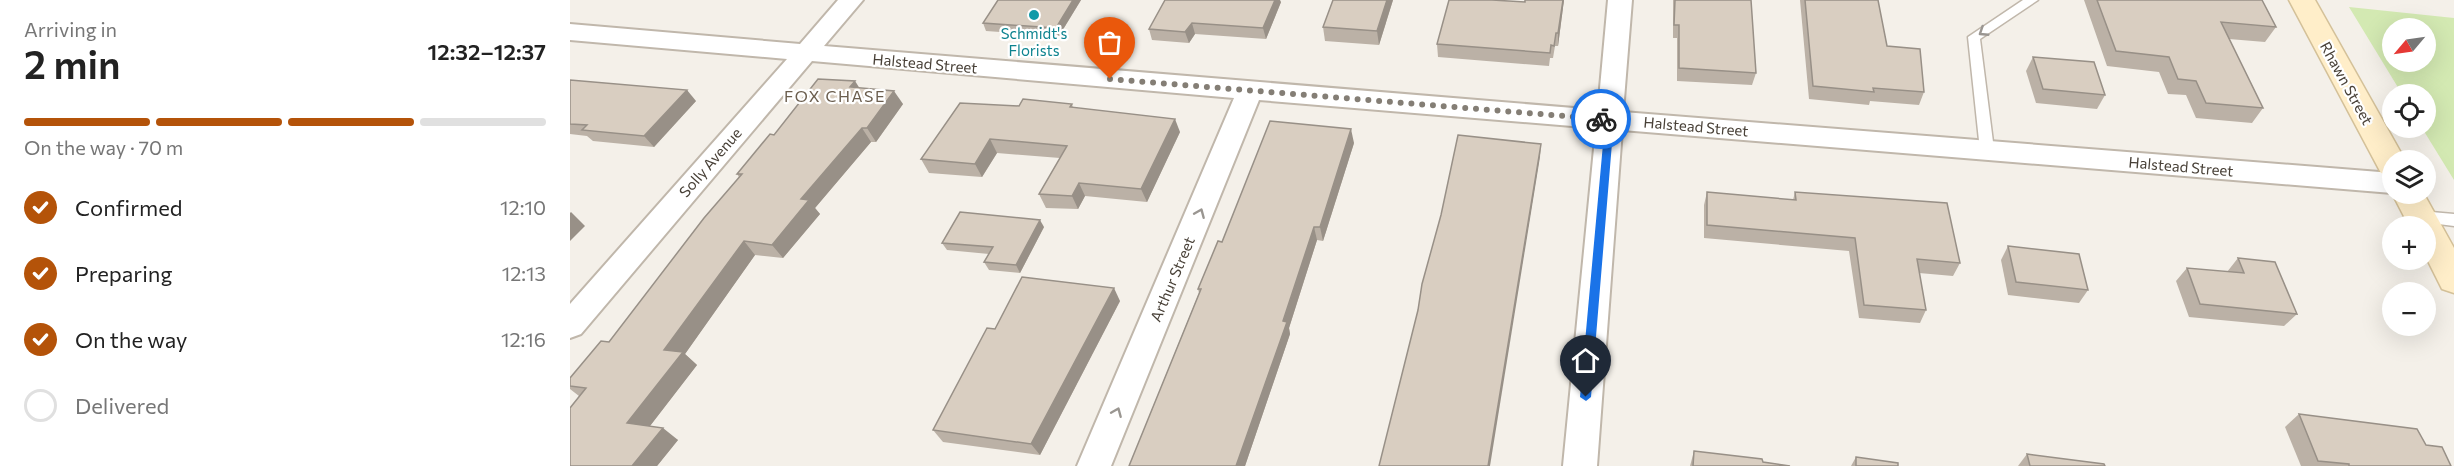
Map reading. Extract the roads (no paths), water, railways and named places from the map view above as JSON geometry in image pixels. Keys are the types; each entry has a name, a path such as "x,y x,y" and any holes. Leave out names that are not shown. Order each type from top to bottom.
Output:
{"main road":[{"name":"Rhawn Street","path":"2302,0 2384,150"},
{"path":"2436,246 2454,279"}],"street":[{"name":"Solly Avenue","path":"570,325 851,0"},
{"path":"1580,466 1620,0"},
{"name":"Halstead Street","path":"570,32 1250,91 2382,182"},
{"name":"Arthur Street","path":"1094,466 1250,91"}],"lane":[{"path":"1987,150 1974,37 2032,0"},
{"path":"2436,218 2454,220"}],"place":[{"name":"Schmidt's Florists","path":"1034,15"}],"district":[{"name":"FOX CHASE","path":"835,95"}]}
